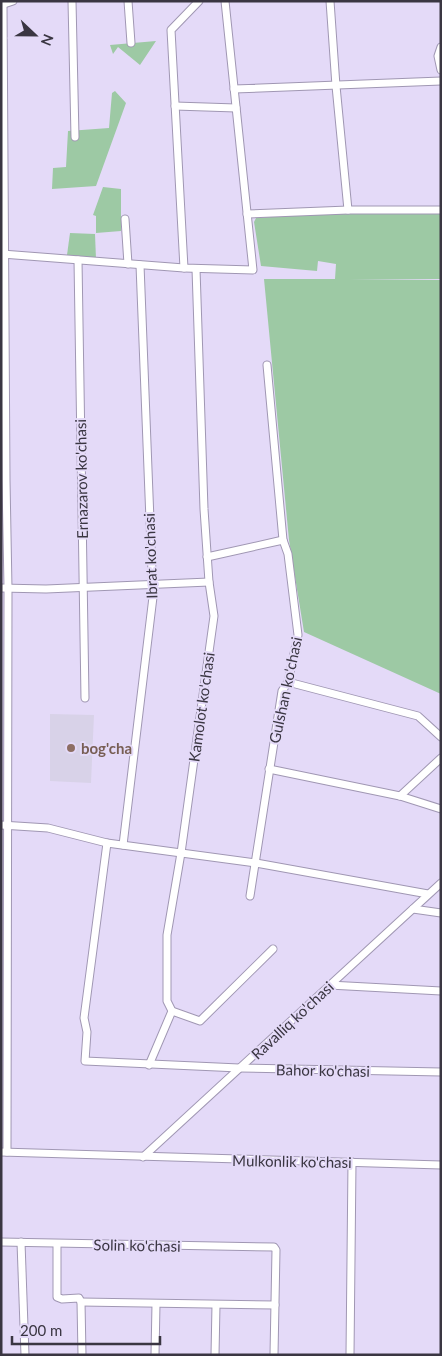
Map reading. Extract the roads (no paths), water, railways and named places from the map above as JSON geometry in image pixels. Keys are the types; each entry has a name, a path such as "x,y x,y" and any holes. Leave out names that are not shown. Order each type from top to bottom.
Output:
{"street":[{"path":"13,1 2,5 5,588 4,1152 143,1157"},
{"path":"72,1 75,137"},
{"path":"128,1 131,43"},
{"path":"184,268 172,30 199,1"},
{"path":"3,254 196,269 253,270 225,1"},
{"path":"330,1 348,210"},
{"path":"441,47 438,56 441,70"},
{"path":"234,88 441,81"},
{"path":"175,106 236,108"},
{"path":"247,214 348,210 441,210"},
{"path":"125,219 128,264"},
{"name":"Ernazarov ko'chasi","path":"78,260 84,698"},
{"name":"Ibrat ko'chasi","path":"123,844 153,597 140,265"},
{"name":"Kamolot ko'chasi","path":"172,1011 167,1001 167,935 181,853 214,616 207,557 196,269"},
{"name":"Gulshan ko'chasi","path":"250,896 282,691 288,682 298,635 288,554 283,540 267,365"},
{"path":"207,557 283,540"},
{"path":"5,588 46,589 209,582"},
{"path":"288,682 418,716 441,737"},
{"path":"400,796 441,758"},
{"path":"269,769 400,796 441,809"},
{"path":"5,824 48,828 107,843 256,863 428,894"},
{"name":"Bahor ko'chasi","path":"107,843 84,1018 88,1032 85,1062 239,1068 441,1072"},
{"name":"Ravalliq ko'chasi","path":"143,1157 441,883"},
{"path":"413,909 441,913"},
{"path":"149,1065 172,1011 200,1021 273,949"},
{"path":"329,986 441,991"},
{"name":"Mulkonlik ko'chasi","path":"143,1157 441,1165"},
{"path":"350,1355 352,1162"},
{"name":"Solin ko'chasi","path":"1,1242 273,1247 276,1250 275,1305"},
{"path":"21,1242 25,1355"},
{"path":"57,1244 57,1297 62,1299 77,1298 81,1302 275,1305 274,1355"},
{"path":"81,1302 82,1355"},
{"path":"155,1355 156,1304"},
{"path":"215,1355 216,1305"}],"place":[{"name":"bog'cha","path":"71,748"}]}
